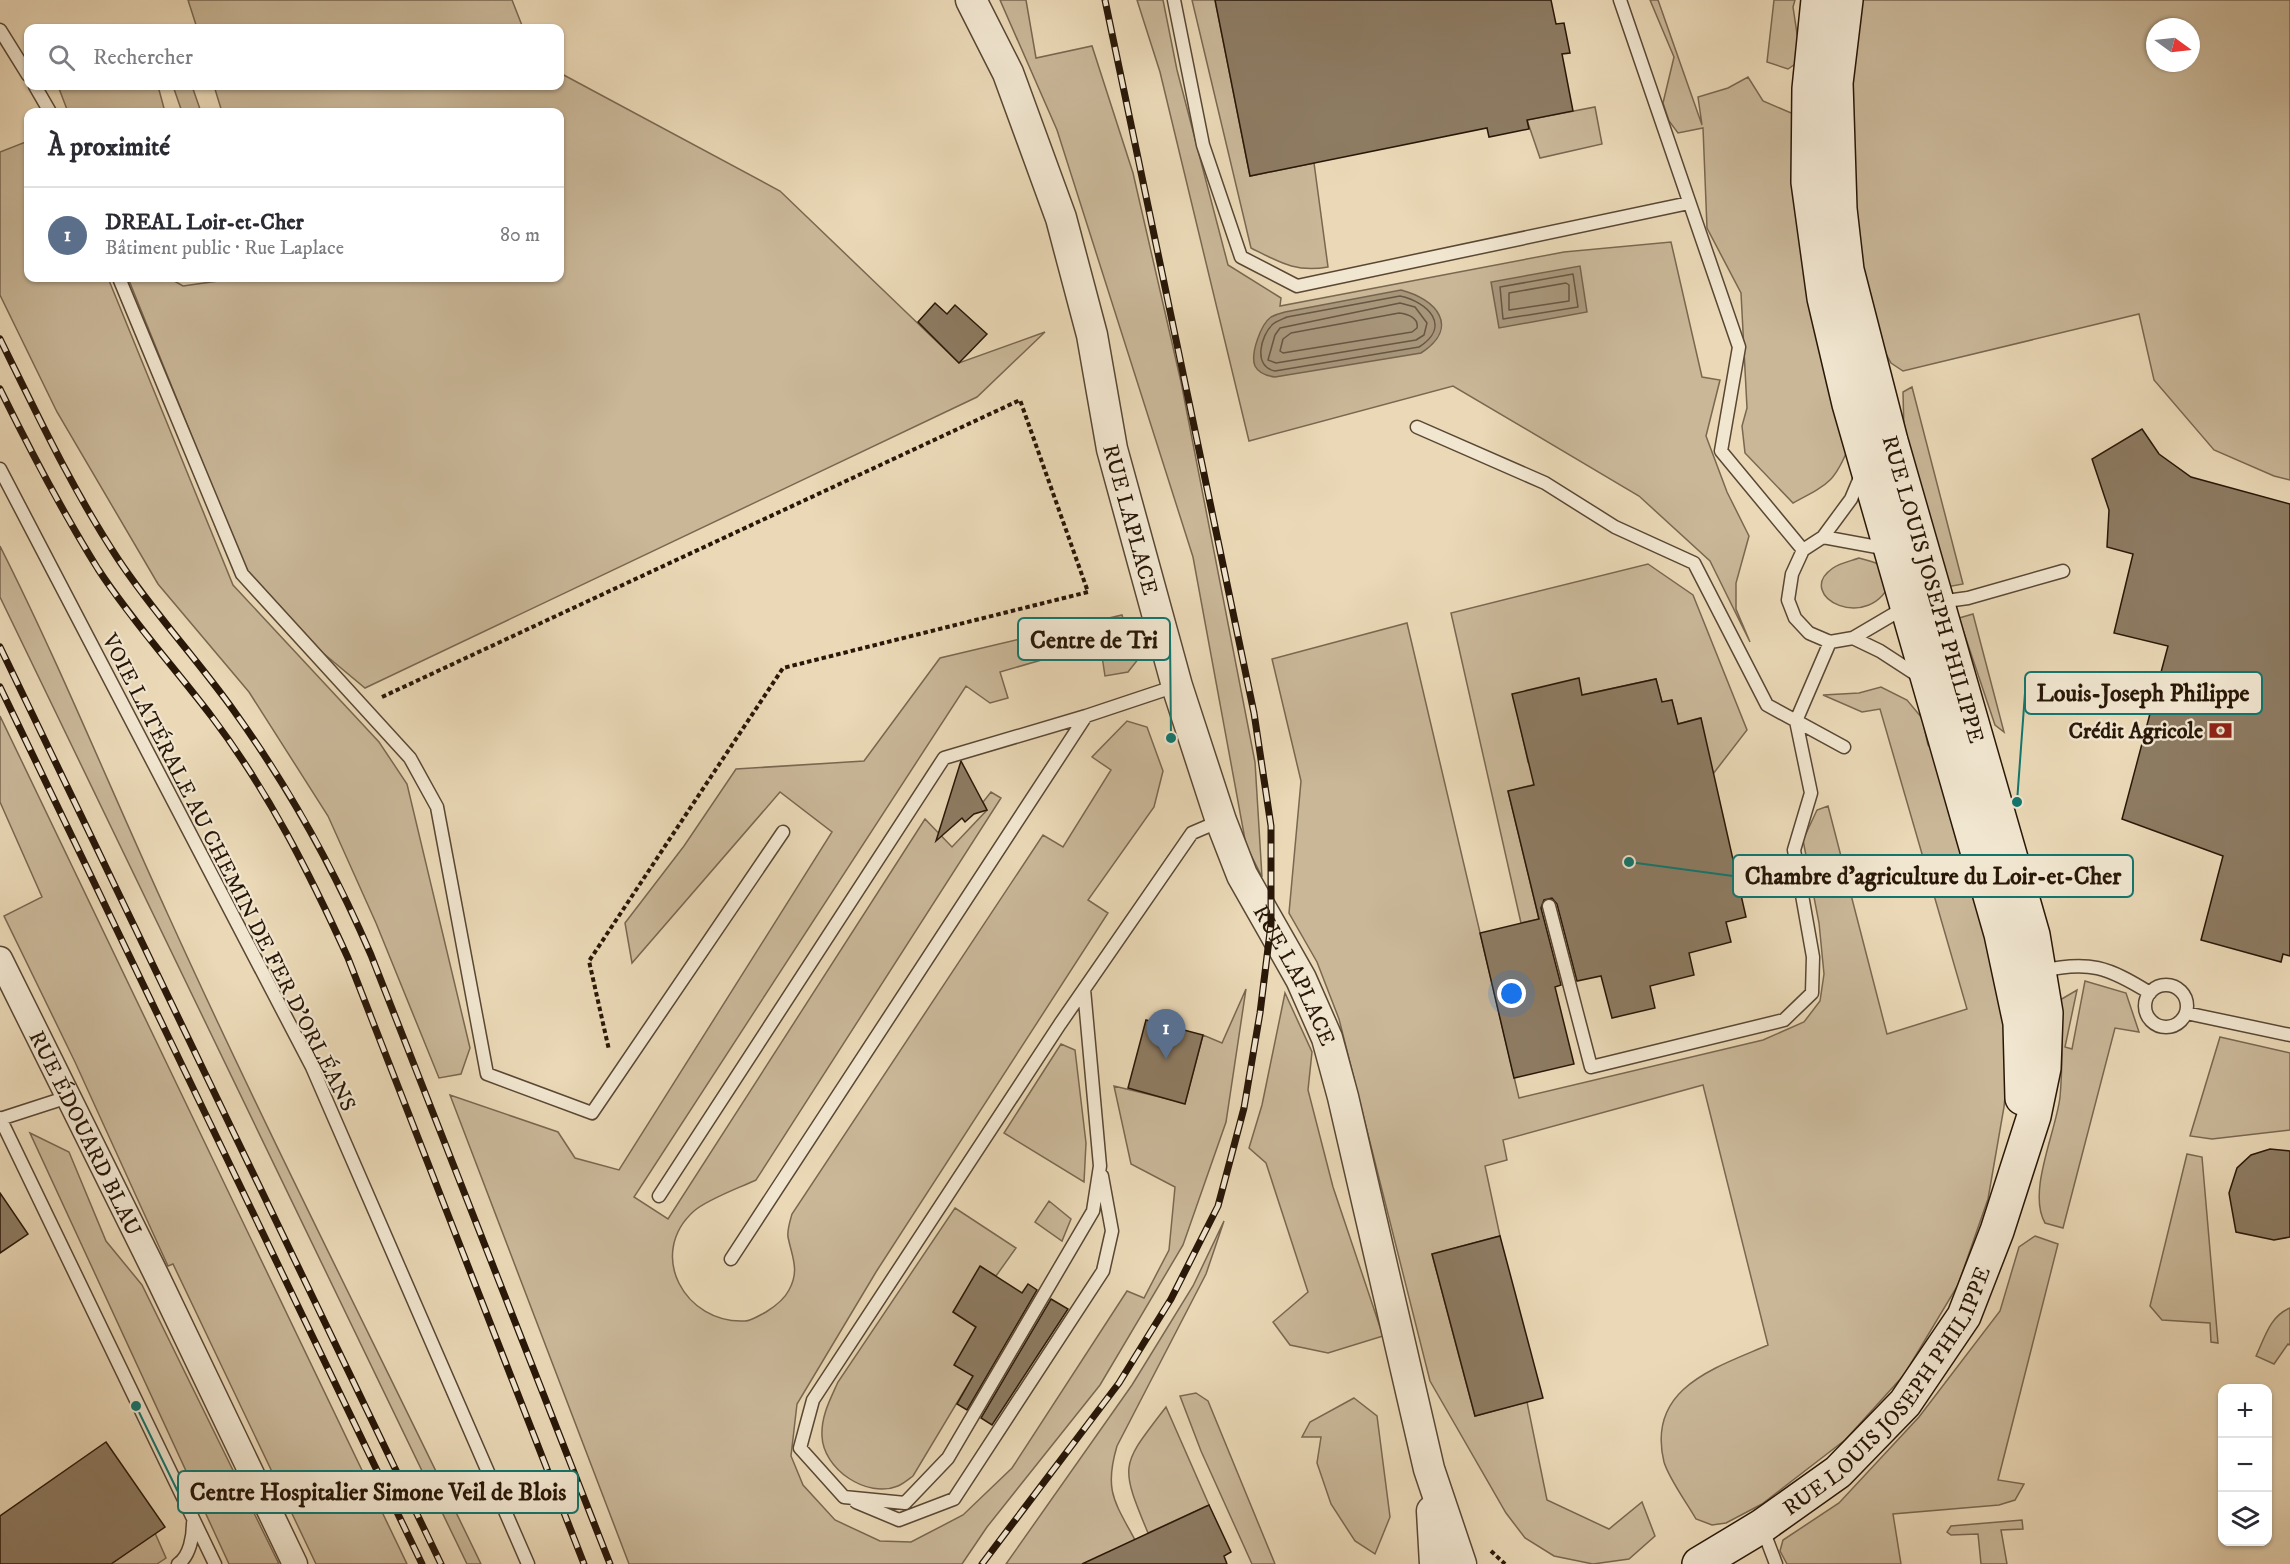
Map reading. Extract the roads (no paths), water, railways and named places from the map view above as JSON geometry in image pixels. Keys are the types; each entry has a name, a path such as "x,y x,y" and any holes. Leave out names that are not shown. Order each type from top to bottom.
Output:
{"main road":[{"name":"RUE LOUIS JOSEPH PHILIPPE","path":"1699,1564 1762,1526 1838,1472 1905,1403 1964,1317 1997,1231 2014,1172 2034,1116 2044,1068 2046,1013 2030,962 2033,936 1945,683 1923,604 1891,441 1847,270 1833,201 1839,0"},
{"name":"RUE LOUIS JOSEPH PHILIPPE","path":"1839,0 1816,97 1808,182 1824,298 1849,404 1867,461 1901,554 1923,604"},
{"name":"RUE LOUIS JOSEPH PHILIPPE","path":"1945,683 1953,767 2001,934 2018,1014 2022,1102 2014,1172"}],"street":[{"name":"RUE LAPLACE","path":"971,0 1008,73 1061,218 1092,335 1112,449 1177,686 1221,821 1242,875 1301,980 1323,1028 1343,1096 1428,1469"},
{"name":"RUE ÉDOUARD BLAU","path":"0,958 156,1274 295,1564"},
{"path":"1428,1469 1435,1564"},
{"path":"1428,1469 1461,1564"}],"lane":[{"path":"1174,0 1203,145 1241,257 1297,286 1689,203"},
{"path":"1620,0 1739,347 1721,451 1803,549"},
{"path":"0,30 24,69"},
{"path":"1816,97 1839,57"},
{"path":"37,90 49,108"},
{"path":"121,282 242,574 410,758 437,807 487,1074 592,1113 783,832"},
{"path":"1417,427 1545,483 1615,527 1694,564 1767,705 1844,747"},
{"path":"1867,461 1851,499 1823,537 1803,549 1792,574 1788,600 1795,618 1809,633 1830,642 1854,638 1923,604 1968,598 2063,571"},
{"name":"VOIE LATÉRALE AU CHEMIN DE FER D'ORLÉANS","path":"0,469 312,1067 528,1564"},
{"path":"1823,537 1901,554"},
{"path":"1933,634 1945,683"},
{"path":"1854,638 1900,663 1945,683"},
{"path":"1549,906 1591,1067 1784,1020 1812,993 1813,957 1794,850 1811,793 1796,721 1830,642"},
{"path":"659,1196 944,758 1177,686"},
{"path":"731,1259 1086,716"},
{"path":"1953,767 1971,784 1974,793"},
{"path":"1084,989 1100,1166 1112,1231 1103,1271 954,1499 899,1520 844,1497 800,1448 813,1400 1084,989 1192,833 1221,821"},
{"path":"1999,878 2014,932"},
{"path":"2018,1014 2030,962 2082,964 2097,967 2150,993"},
{"path":"2162,986 2178,990 2185,996 2186,1013 2176,1025 2160,1026 2146,1015 2150,993 2162,986"},
{"path":"2186,1013 2290,1035"},
{"path":"68,1097 0,1118 215,1564"},
{"path":"844,1497 905,1503 948,1458 1093,1211 1100,1166"},
{"path":"178,1564 182,1561 193,1538 194,1519"},
{"path":"1762,1526 1776,1564"}],"water":[{"path":"1580,266 1587,312 1499,328 1491,282"},
{"path":"1401,290 1425,300 1439,315 1440,333 1433,343 1421,353 1275,377 1264,374 1255,366 1254,354 1257,340 1271,317 1285,312"}],"railway":[{"path":"982,1564 1119,1383 1171,1299 1218,1206 1244,1108 1260,1013 1271,924 1271,826 1254,713 1105,0"},
{"path":"0,339 56,451 101,533 160,617 220,692 254,740 292,799 326,860 371,955 610,1564"},
{"path":"0,389 47,480 98,569 125,607 198,698 252,774 319,895 348,958 584,1564"},
{"path":"0,647 441,1564"},
{"path":"0,687 422,1564"}],"place":[{"name":"Crédit Agricole","path":"2221,730"},
{"name":"Centre de Tri","path":"1171,738"},
{"name":"Louis-Joseph Philippe","path":"2017,802"},
{"name":"Chambre d'agriculture du Loir-et-Cher","path":"1629,862"},
{"name":"DREAL Loir-et-Cher","path":"1166,1059"},
{"name":"Centre Hospitalier Simone Veil de Blois","path":"136,1406"}]}
